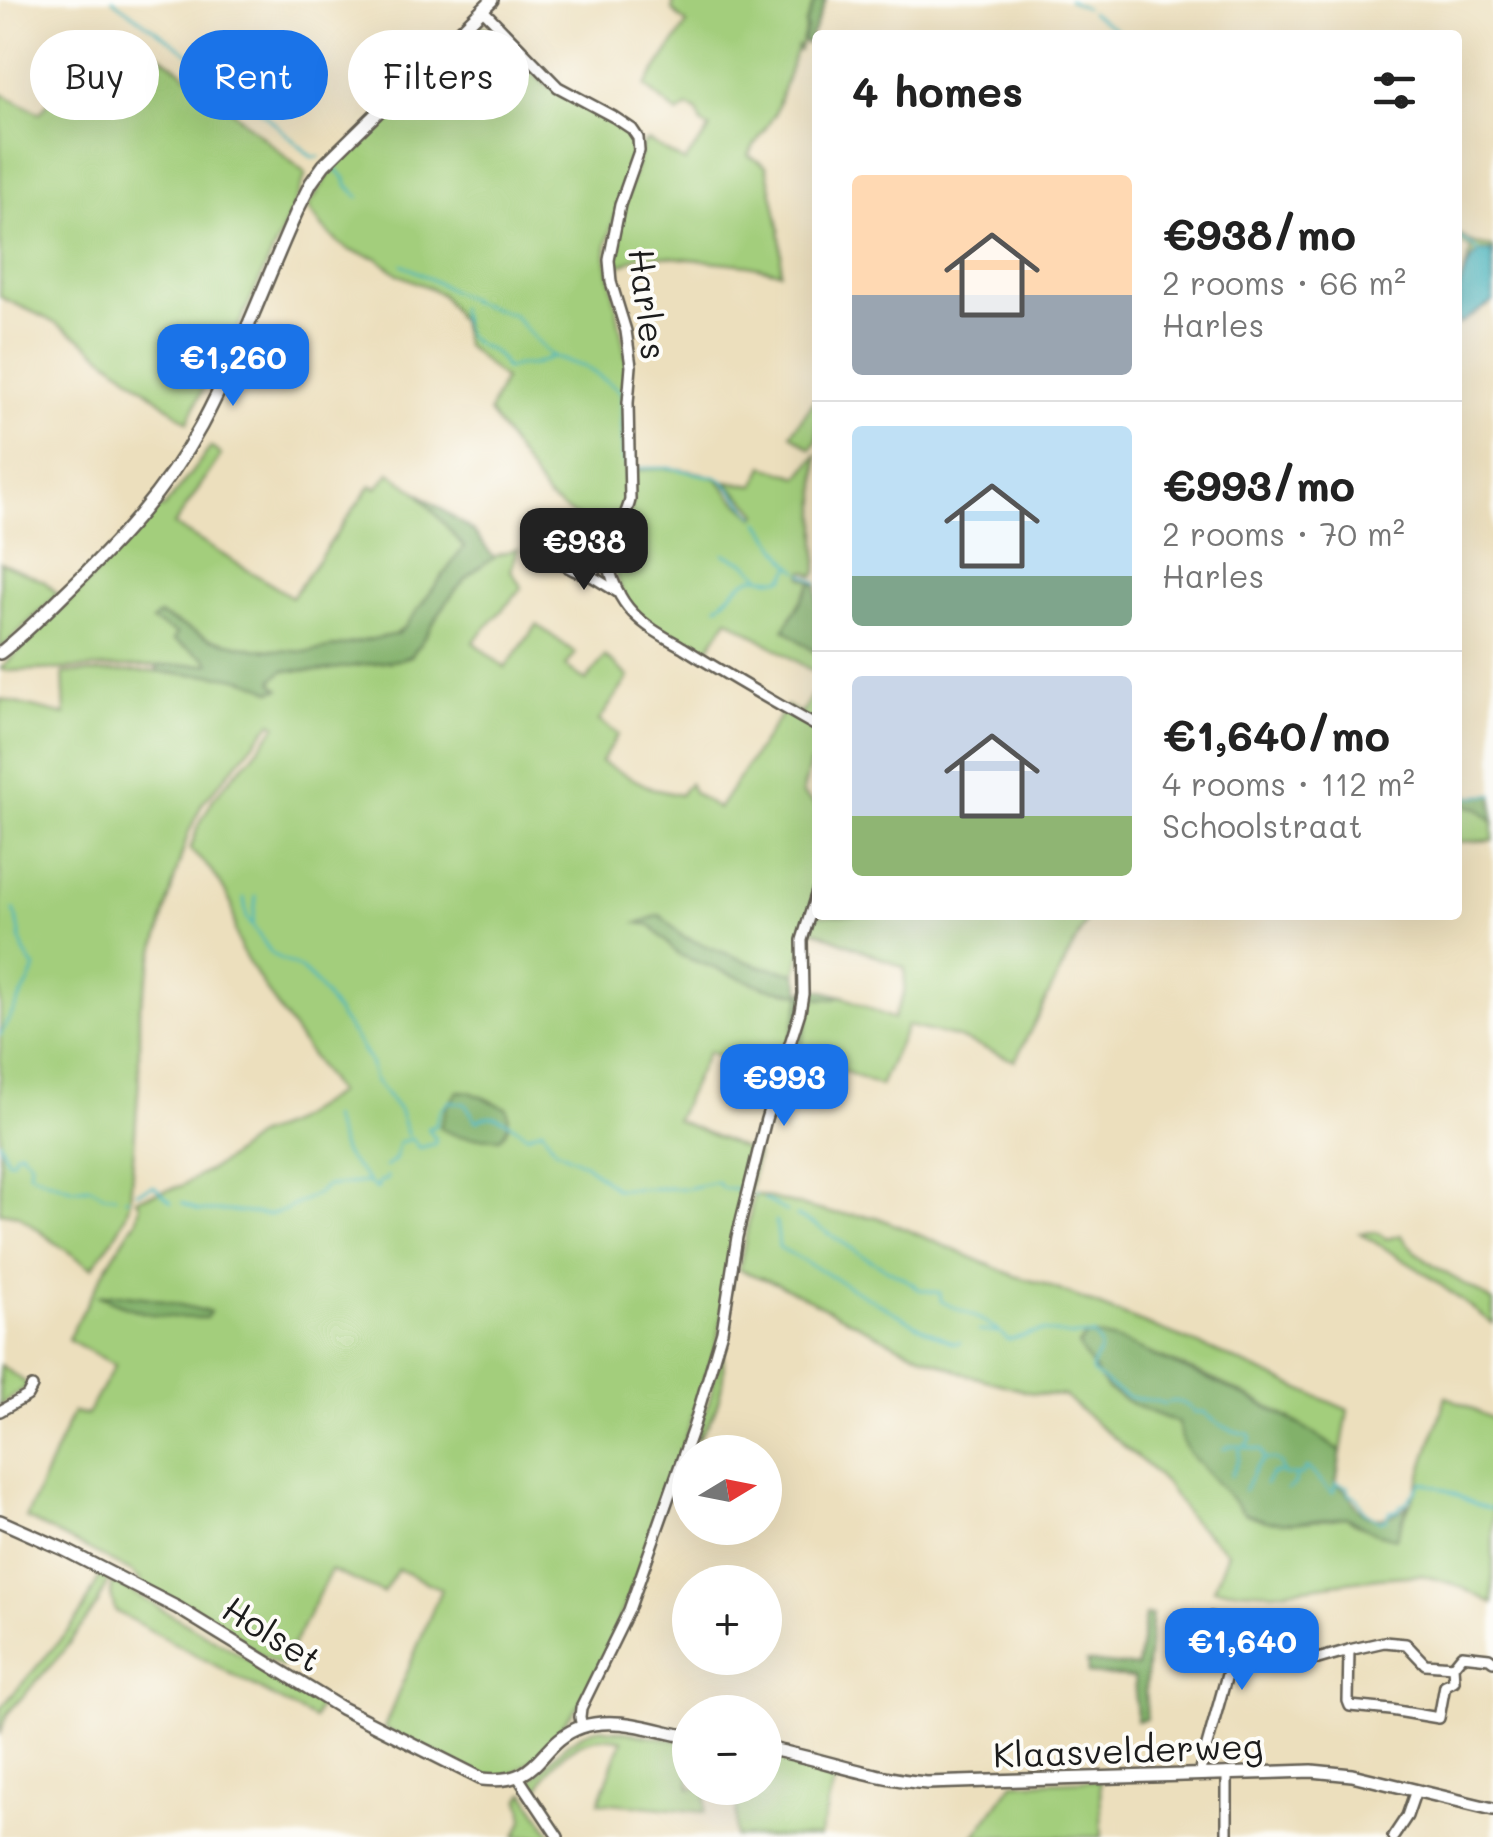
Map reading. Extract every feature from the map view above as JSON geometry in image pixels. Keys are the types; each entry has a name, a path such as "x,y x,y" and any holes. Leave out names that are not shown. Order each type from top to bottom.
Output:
{"street":[{"path":"0,653 112,546 179,464 216,397 297,211 324,165 492,0"},
{"name":"Harles","path":"482,10 558,87 625,124 640,142 609,254 610,275 625,324 632,373 628,418 630,500 609,562"},
{"path":"588,574 609,562 632,612 649,626 743,686 812,724"},
{"path":"562,563 620,592"},
{"path":"582,1726 581,1708 629,1610 694,1425 724,1319 733,1260 766,1119 800,1012 800,956 812,904"},
{"path":"0,1410 26,1396 32,1388"},
{"name":"Holset","path":"0,1521 178,1608 342,1708 456,1768 482,1779 518,1778"},
{"path":"1211,1617 1209,1651 1216,1656 1318,1659 1384,1642 1406,1644 1425,1664 1453,1666"},
{"path":"1349,1650 1350,1706 1439,1718 1444,1685 1454,1680 1453,1666 1462,1655 1493,1661"},
{"path":"1199,1774 1232,1656"},
{"path":"558,1837 518,1778 562,1738 582,1726 615,1722 672,1733"},
{"name":"Klaasvelderweg","path":"782,1752 927,1783 1338,1773 1493,1809"},
{"path":"1227,1773 1227,1837"},
{"path":"1392,1837 1407,1816 1416,1790"}],"green space":[{"path":"674,0 815,0 775,114 748,155 766,166 780,232 780,272 643,254 615,269 630,335 612,268 620,218 643,143 648,141 685,162 710,129 702,124 697,111 688,107 678,114 645,86 687,24 672,10"},
{"path":"815,0 826,0 806,44 805,26"},
{"path":"159,54 179,69 179,120 243,120 306,174 235,334 212,368 188,422 81,339 0,297 0,93 30,108 30,120 159,120"},
{"path":"529,67 555,91 607,117 628,134 636,145 606,255 627,362 626,503 613,534 548,498 489,412 504,379 465,345 460,321 442,295 399,275 377,258 351,251 323,228 308,207 335,165 382,120 529,120"},
{"path":"1462,236 1474,244 1493,247 1493,252 1481,251 1473,258 1462,284 1462,276 1472,250 1462,244"},
{"path":"812,404 811,449 791,434"},
{"path":"211,447 221,455 174,525 292,597 371,485 377,488 390,473 417,492 464,547 405,627 391,637 309,652 254,649 211,639 159,615 177,634 173,640 211,664 0,669 94,576 153,510 164,508"},
{"path":"812,461 812,575 806,571 802,577 812,582 785,629 812,650 812,671 728,619 704,655 638,616 626,601 612,558 629,518 633,471 679,469 712,477 722,481 731,496 755,517 755,510 727,482 755,486 764,466 799,477"},
{"path":"417,492 474,532 494,558 456,590 411,656 317,671 284,670 273,679 280,689 271,691 227,676 157,671 157,666 210,664 173,640 177,634 152,621 159,615 211,639 254,649 309,652 397,634 464,547"},
{"path":"518,549 511,570 522,588 473,642 505,668 537,625 576,653 566,666 586,681 605,656 629,677 599,721 618,734 601,762 653,789 680,795 689,783 693,792 718,809 787,706 801,714 812,694 812,764 802,794 812,802 812,907 796,973 740,960 664,924 643,922 650,924 679,955 767,988 802,994 778,1087 770,1074 708,1052 676,1120 757,1154 716,1347 686,1435 672,1435 672,1478 647,1552 606,1653 581,1702 541,1753 513,1774 489,1782 384,1728 441,1589 398,1569 383,1593 331,1570 282,1667 144,1589 132,1572 26,1518 73,1412 87,1415 115,1365 68,1339 137,1219 140,1204 136,1199 181,1186 223,1162 258,1135 286,1125 337,1093 241,950 232,905 223,888 190,850 213,799 277,725 272,722 202,804 175,877 139,1010 139,1081 130,1199 120,1226 92,1268 18,1215 0,1212 0,699 65,715 63,673 220,674 257,683 271,691 279,688 273,679 284,670 317,671 398,660 411,656 467,577 498,555","holes":["464,1091 495,1102 504,1134 499,1138 456,1135"]},
{"path":"0,562 44,581 58,594 0,650"},
{"path":"812,582 812,650 784,629"},
{"path":"1462,787 1469,797 1493,795 1493,822 1479,808 1462,800"},
{"path":"1462,800 1479,808 1493,822 1493,840 1462,842"},
{"path":"660,915 683,937 759,966 796,973 802,993 810,987 842,996 814,998 796,1062 779,1096 802,994 767,988 679,955 650,925 638,923"},
{"path":"812,916 812,920 1086,920 1015,1061 956,1037 907,1026 880,1086 798,1052 814,998 842,996 893,1019 904,994 905,968 807,927"},
{"path":"458,1091 507,1108 508,1124 500,1138 460,1136 440,1127 447,1106"},
{"path":"754,1194 831,1213 877,1217 1015,1276 1214,1351 1348,1410 1341,1452 1230,1388 1111,1339 1101,1379 1107,1387 1135,1405 1178,1423 1183,1443 1202,1464 1292,1523 1346,1517 1396,1537 1416,1490 1446,1396 1493,1419 1493,1603 1454,1584 1421,1575 1273,1592 1214,1589 1228,1552 1191,1520 1150,1468 1064,1396 1032,1393 968,1375 900,1346 778,1284 739,1270"},
{"path":"1376,1232 1387,1239 1401,1235 1431,1264 1493,1302 1493,1324 1426,1274 1360,1233"},
{"path":"119,1294 210,1312 206,1318 176,1318 139,1311 100,1296"},
{"path":"1086,1335 1128,1345 1213,1382 1321,1438 1341,1452 1336,1484 1363,1513 1382,1517 1408,1505 1396,1538 1346,1517 1292,1523 1266,1521 1244,1513 1189,1453 1178,1423 1107,1389 1081,1351 1079,1345"},
{"path":"722,1349 719,1398 709,1422 697,1435"},
{"path":"0,1365 29,1385 0,1406"},
{"path":"101,1574 109,1578 97,1605 62,1653 7,1714 0,1735 0,1709 69,1630"},
{"path":"113,1581 321,1701 314,1719 115,1611"},
{"path":"1145,1615 1152,1615 1145,1690 1147,1719 1137,1721 1134,1678 1088,1674 1087,1662 1137,1667"},
{"path":"600,1728 672,1739 672,1805 705,1805 705,1812 599,1802 622,1740 607,1738 580,1743 569,1750 549,1771 535,1796 527,1785 567,1744"},
{"path":"782,1758 838,1769 819,1837 735,1837 737,1805 782,1805"},
{"path":"1100,1780 1102,1837 974,1837 1013,1783"},
{"path":"525,1793 553,1837 515,1837 523,1819 520,1800"}],"water":[{"path":"1481,251 1493,252 1493,302 1462,322 1462,283"}],"waterway":[{"path":"113,0 227,81 312,157 319,157"},
{"path":"1069,0 1085,8"},
{"path":"1090,12 1117,30"},
{"path":"333,167 359,197"},
{"path":"1462,239 1480,254"},
{"path":"402,264 473,302 513,315 546,351 585,367 621,391 626,464"},
{"path":"459,308 470,339 493,352 506,369 533,365 553,356"},
{"path":"636,468 671,468 716,477 755,516"},
{"path":"759,521 799,571"},
{"path":"724,554 746,563 760,576"},
{"path":"717,606 747,580 784,578 792,565"},
{"path":"803,574 812,579"},
{"path":"1462,792 1466,797 1493,795"},
{"path":"253,924 256,896"},
{"path":"244,898 247,918 272,954 300,968 315,982 358,1042 370,1062 374,1079 399,1110 408,1136"},
{"path":"0,1035 35,968 22,946 14,910"},
{"path":"385,1167 395,1160 399,1142 412,1139 419,1148 434,1144 436,1140 428,1128 435,1126 441,1109 450,1101 465,1104 477,1121 496,1117 527,1135 542,1129 555,1149 585,1164 616,1189 689,1188 717,1182 722,1188 743,1191"},
{"path":"331,1118 344,1154 368,1181"},
{"path":"0,1141 7,1160 13,1160 20,1151 30,1161 29,1173 73,1189 91,1187 115,1196"},
{"path":"182,1203 199,1211 268,1215 283,1211 326,1186 368,1182 377,1189 387,1176"},
{"path":"137,1192 154,1186 171,1202"},
{"path":"764,1199 787,1212"},
{"path":"796,1216 918,1289 940,1293 941,1301 985,1322 1008,1340 1043,1331 1093,1335 1100,1348 1091,1367 1093,1373 1120,1393 1164,1404 1181,1402 1225,1427 1249,1434 1251,1440 1244,1447 1261,1450 1264,1459 1280,1463 1283,1475 1302,1475 1308,1468 1331,1492 1336,1483 1348,1487 1365,1512 1380,1521 1405,1504 1422,1482 1493,1509"},
{"path":"776,1221 779,1247 922,1328 954,1343 960,1342"},
{"path":"979,1331 998,1332"},
{"path":"1231,1476 1240,1446"},
{"path":"1223,1449 1241,1446"},
{"path":"1244,1491 1264,1459"},
{"path":"1265,1484 1271,1474 1283,1472"},
{"path":"1287,1490 1295,1484 1296,1476"}]}
